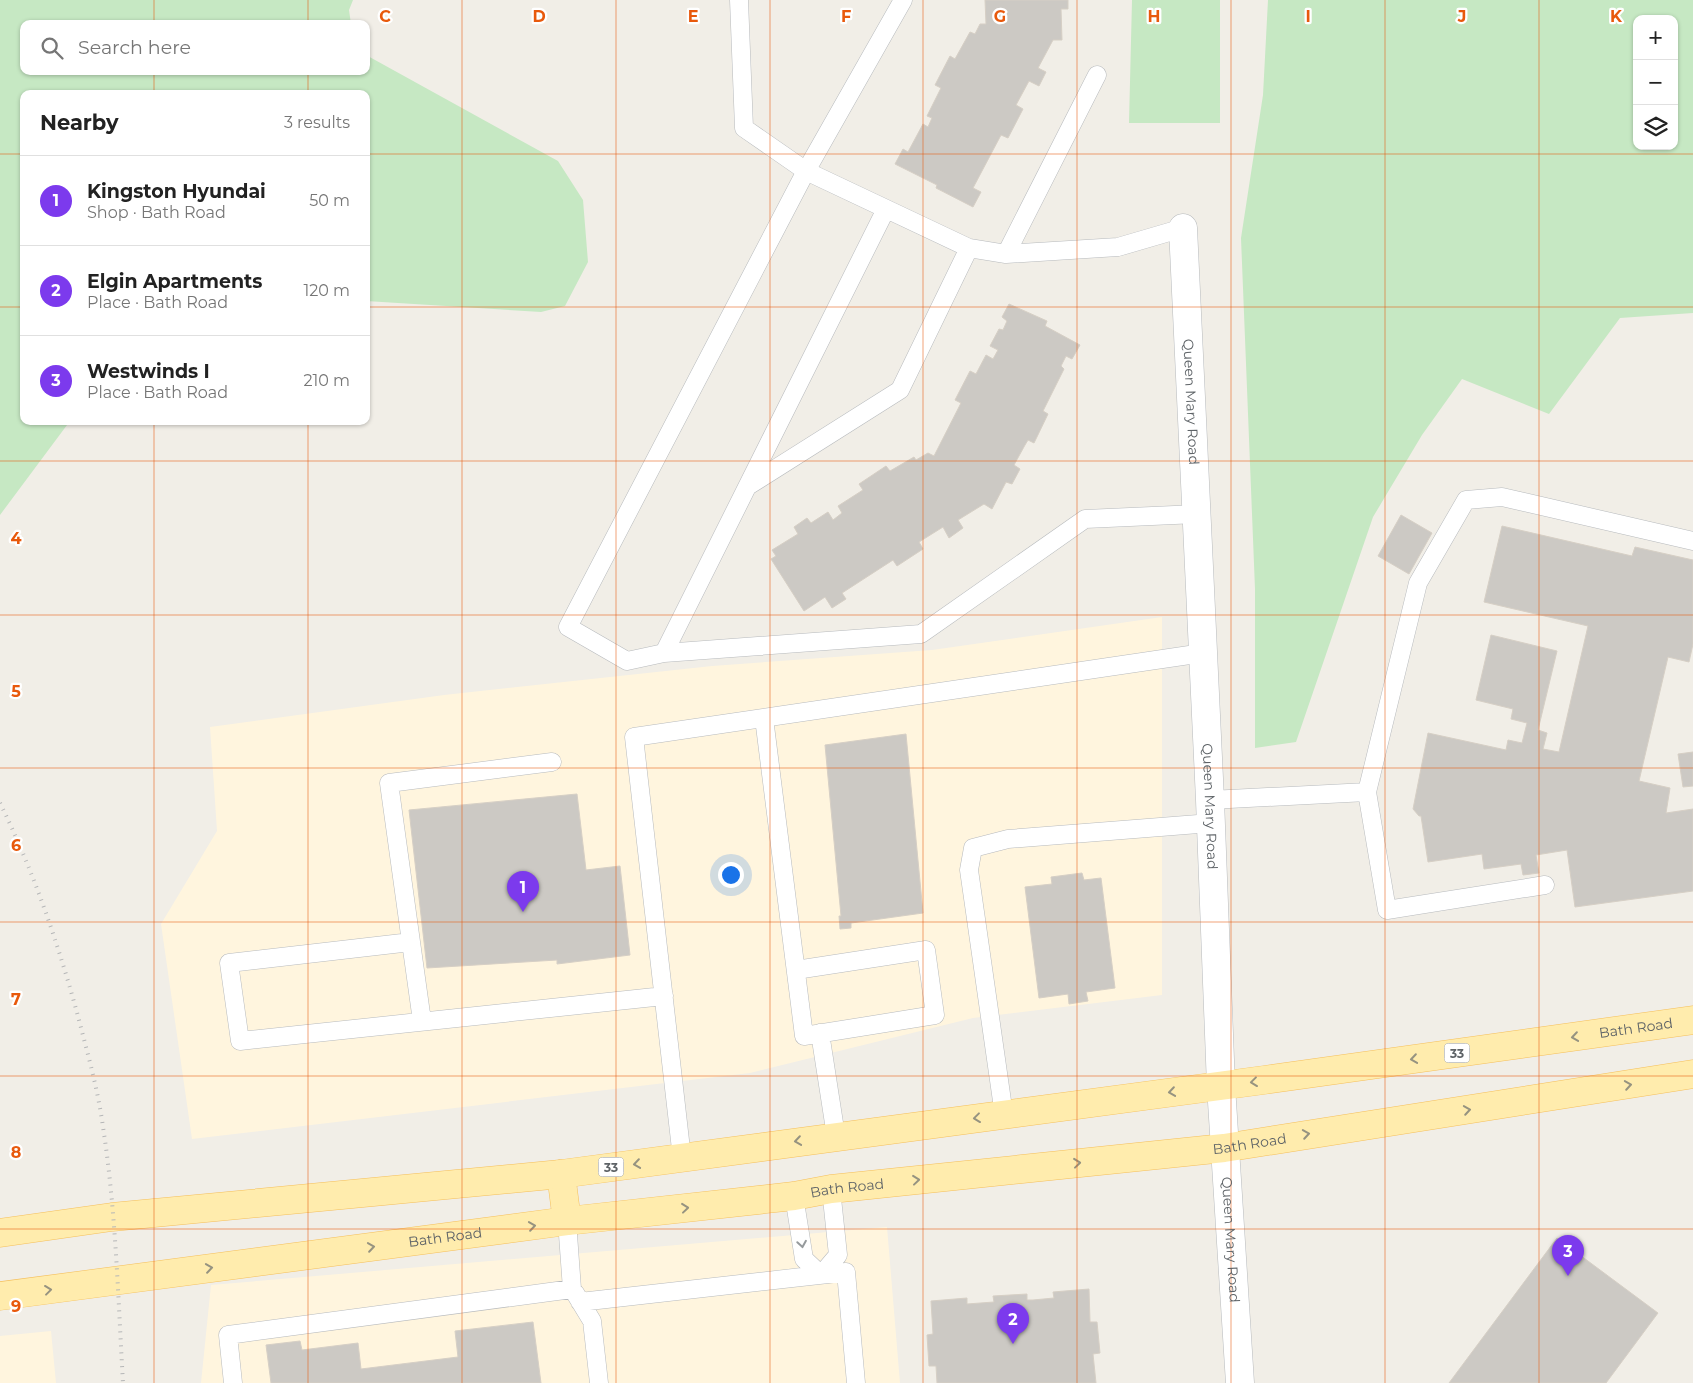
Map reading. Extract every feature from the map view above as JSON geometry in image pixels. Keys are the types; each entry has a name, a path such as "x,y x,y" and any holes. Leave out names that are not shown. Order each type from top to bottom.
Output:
{"main road":[{"name":"Bath Road","path":"0,1233 112,1217 561,1174 1221,1086 1693,1020"},
{"name":"Bath Road","path":"0,1296 567,1221 794,1196 831,1189 1224,1148 1693,1074"},
{"path":"561,1174 567,1221"}],"street":[{"name":"Queen Mary Road","path":"1183,228 1224,1148 1240,1383"}],"lane":[{"path":"739,0 744,128 806,171 970,248 1006,254 1118,248 1183,228"},
{"path":"903,0 806,171 568,627 627,661 664,653 921,634 1085,519 1197,514"},
{"path":"1006,254 1097,75"},
{"path":"664,653 886,209"},
{"path":"747,486 900,390 970,248"},
{"path":"1545,885 1387,910 1367,792 1418,583 1466,500 1502,497 1693,541"},
{"path":"682,1158 634,737 1203,653"},
{"path":"764,718 804,1036 935,1015 926,950 796,970"},
{"path":"422,1022 389,783 552,762"},
{"path":"1004,1115 970,870 973,848 1008,839 1367,792"},
{"path":"411,942 229,963 240,1040 664,996"},
{"path":"820,1033 836,1136"},
{"path":"821,1275 838,1255 831,1189"},
{"path":"794,1196 804,1258 821,1275"},
{"path":"567,1221 576,1295 592,1321 599,1383"},
{"path":"233,1383 228,1335 576,1295 846,1272 856,1383"}],"shaded area":[{"path":"1162,617 1162,995 973,1018 750,1073 192,1139 161,924 217,831 210,727 444,695 712,666 932,650"},
{"path":"887,1227 900,1383 201,1383 211,1285"},
{"path":"51,1331 56,1383 0,1383 0,1336"}],"green space":[{"path":"0,0 353,0 349,10 350,20 20,20 20,75 370,75 370,57 558,161 583,200 588,262 565,306 541,312 370,301 370,90 20,90 20,425 67,425 0,515"},
{"path":"1132,0 1220,0 1220,123 1129,123"},
{"path":"1268,0 1693,0 1693,313 1620,318 1549,414 1462,379 1422,435 1373,517 1296,742 1255,748 1255,589 1241,238 1263,95"}],"building":[{"path":"985,0 1068,0 1068,9 1061,9 1062,40 1053,40 1038,68 1046,72 1039,86 1029,81 1016,105 1023,109 1008,138 1001,135 973,188 981,192 973,207 936,188 937,185 895,164 903,149 908,152 923,124 928,127 932,118 927,116 941,88 935,85 950,56 955,59 970,32 975,34 980,24 986,24"},
{"path":"1009,304 1047,321 1045,326 1080,345 1072,359 1066,356 1061,366 1064,369 1043,411 1048,414 1034,443 1028,440 1014,465 1020,469 1012,484 1006,482 992,509 984,504 958,520 963,528 949,538 943,527 919,542 923,549 897,566 893,560 842,593 846,599 832,608 825,597 804,611 771,559 776,556 772,550 798,534 794,527 807,518 811,523 828,512 833,520 842,513 838,506 863,490 859,484 886,466 890,471 914,457 916,460 928,453 934,456 961,403 955,400 970,371 976,374 986,355 993,359 998,350 990,346 999,329 1003,330 1007,321 1002,317"},
{"path":"1401,515 1432,533 1409,574 1378,556"},
{"path":"1502,526 1632,556 1635,547 1693,560 1693,644 1689,662 1668,657 1639,781 1670,788 1666,813 1693,809 1693,891 1575,907 1567,850 1536,855 1539,873 1523,875 1521,864 1484,869 1482,854 1428,862 1421,816 1413,809 1428,733 1506,750 1508,740 1522,743 1527,723 1511,719 1513,709 1476,700 1491,635 1557,651 1538,730 1547,733 1543,749 1559,752 1588,626 1484,602"},
{"path":"906,734 923,913 851,923 851,928 840,929 839,916 841,916 825,745"},
{"path":"1693,752 1693,786 1683,787 1678,754"},
{"path":"577,794 586,870 620,866 630,955 557,964 557,960 427,968 409,810"},
{"path":"1082,873 1084,880 1101,878 1115,988 1086,992 1088,1001 1069,1004 1068,994 1039,998 1025,887 1052,884 1051,877"},
{"path":"1557,1238 1658,1313 1606,1383 1449,1383"},
{"path":"1089,1289 1090,1322 1097,1322 1100,1353 1093,1354 1096,1383 937,1383 936,1366 929,1366 927,1335 933,1334 931,1301 967,1298 967,1304 994,1302 993,1296 1027,1294 1027,1300 1033,1300 1054,1298 1053,1292"},
{"path":"533,1322 541,1383 271,1383 266,1345 300,1341 302,1350 358,1343 361,1369 458,1357 455,1331"}],"railway":[{"path":"0,803 35,882 54,937 79,1020 96,1086 111,1190 123,1383"}],"place":[{"name":"Kingston Hyundai","path":"523,912"},
{"name":"Westwinds I","path":"1568,1276"},
{"name":"Elgin Apartments","path":"1013,1344"}]}
